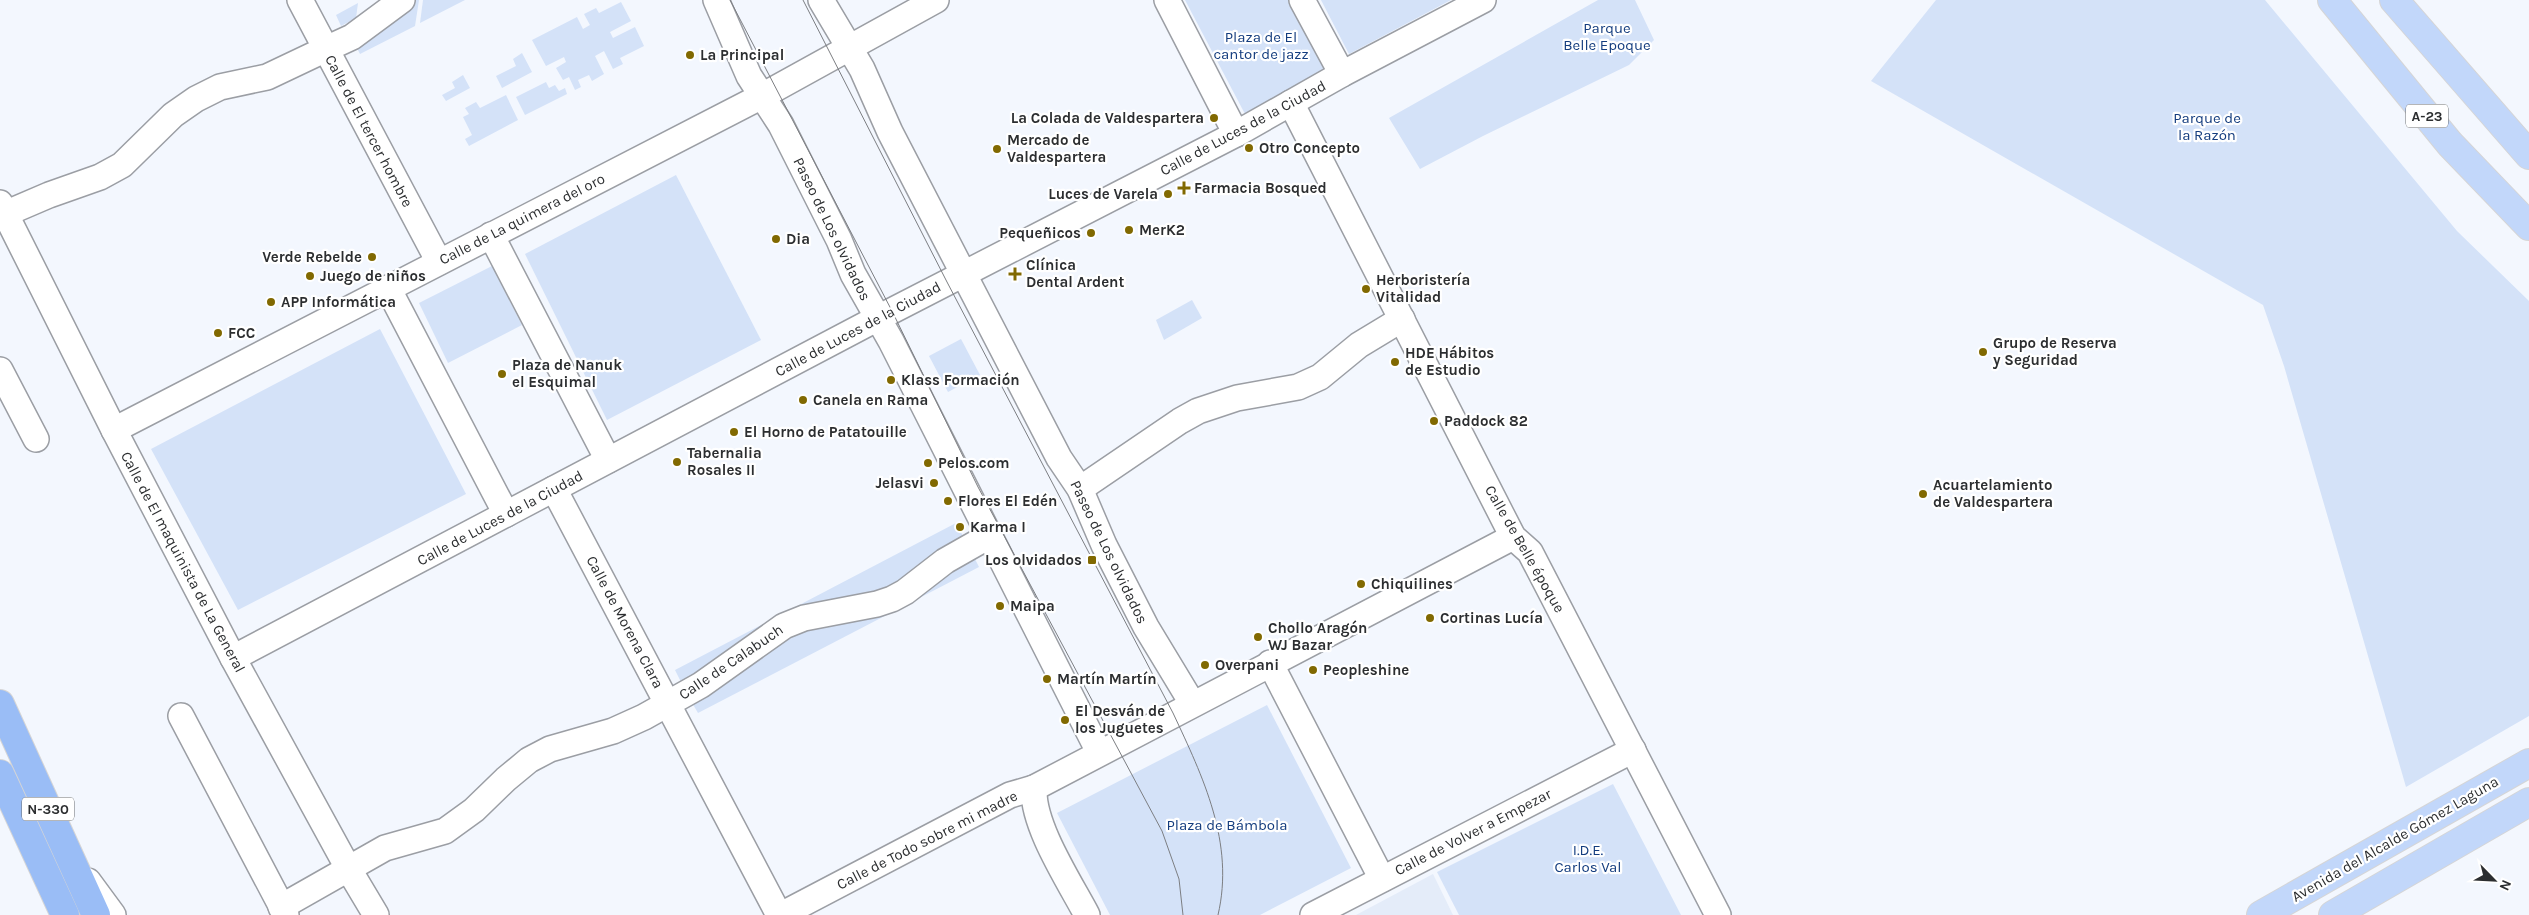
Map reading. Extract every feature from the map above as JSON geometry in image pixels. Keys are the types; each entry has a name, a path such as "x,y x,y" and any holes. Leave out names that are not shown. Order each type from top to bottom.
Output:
{"highway":[{"name":"N-330","path":"0,704 96,915"},
{"name":"N-330","path":"0,774 65,915"}],"main road":[{"name":"A-23","path":"2332,0 2450,144 2529,226"},
{"path":"2394,0 2529,155"},
{"name":"Avenida del Alcalde Gómez Laguna","path":"2261,915 2529,763"},
{"path":"2332,915 2529,802"}],"street":[{"name":"Calle de El tercer hombre","path":"300,0 439,262"},
{"path":"2,211 100,176 122,165 172,115 196,99 220,88 267,77 352,37 402,0"},
{"name":"Paseo de Los olvidados","path":"716,0 749,76 781,125 839,240 853,274 891,341 988,536 1099,752"},
{"name":"Paseo de Los olvidados","path":"821,0 862,69 890,132 965,273 1059,458 1080,489 1102,540 1146,627 1192,703"},
{"path":"848,48 936,0"},
{"path":"1167,0 1236,134"},
{"path":"1302,0 1342,74"},
{"name":"Calle de Luces de la Ciudad","path":"233,658 878,318 1236,134 1342,74 1483,0"},
{"name":"Calle de La quimera del oro","path":"114,430 762,96 848,48"},
{"name":"Calle de Belle époque","path":"1291,103 1513,536 1530,552 1718,915"},
{"name":"Calle de El maquinista de La General","path":"2,211 233,658 348,868 376,915"},
{"path":"491,235 608,460"},
{"path":"388,288 506,514"},
{"path":"1080,489 1180,421 1198,411 1237,398 1298,387 1320,376 1366,341 1402,318"},
{"path":"0,370 36,439"},
{"name":"Calle de Morena Clara","path":"554,489 780,915"},
{"name":"Calle de Calabuch","path":"283,911 348,868 385,848 445,831 474,810 529,760 550,749 613,731 668,704 701,685 784,626 804,618 877,604 892,599 905,592 945,561 988,536"},
{"path":"1099,752 1513,536"},
{"path":"1270,663 1382,879"},
{"path":"181,716 283,911"},
{"name":"Calle de Volver a Empezar","path":"1313,915 1633,750"},
{"name":"Calle de Todo sobre mi madre","path":"780,915 1010,795 1034,788 1099,752"},
{"path":"1034,788 1033,800 1041,826 1087,915"},
{"path":"71,860 113,915"}],"shaded area":[{"path":"1433,874 1453,915 1356,915"}],"green space":[{"path":"416,0 419,0 415,26 360,54 354,42 398,15"},
{"path":"423,0 465,0 420,23"},
{"name":"Plaza de El cantor de jazz","path":"1185,0 1289,0 1326,71 1245,114"},
{"path":"1321,0 1451,0 1349,54"},
{"name":"Parque Belle Epoque","path":"1598,0 1635,0 1654,40 1629,65 1420,169 1389,118"},
{"name":"Parque de la Razón","path":"1936,0 2265,0 2457,231 2529,301 2529,716 2406,787 2284,366 2263,305 1871,81"},
{"path":"621,2 631,21 610,32 613,38 635,27 644,46 620,58 623,64 613,69 604,51 595,56 604,74 592,81 589,75 578,80 581,87 575,90 569,77 563,80 556,68 566,62 564,57 546,66 532,40 577,17 583,29 590,25 584,14 596,8 599,13"},
{"path":"358,3 356,18 341,26 336,15"},
{"path":"522,53 532,72 502,88 496,76 516,66 513,59"},
{"path":"463,75 470,88 446,101 442,95 455,88 452,82"},
{"path":"546,82 549,88 555,85 559,91 565,88 567,94 525,115 516,97"},
{"path":"506,95 518,120 469,146 465,139 472,135 463,117 469,114 465,108 476,102 480,108"},
{"path":"676,175 761,340 607,420 525,254"},
{"path":"492,266 522,325 448,363 419,303"},
{"path":"1192,300 1202,318 1164,340 1156,320"},
{"path":"380,329 466,494 238,610 151,449"},
{"path":"961,339 980,375 948,392 929,356"},
{"path":"956,523 963,536 941,548 906,577 887,589 769,622 752,633 720,660 681,682 675,670"},
{"path":"973,555 979,567 698,713 691,701 785,638"},
{"name":"Plaza de Bámbola","path":"1267,705 1351,868 1260,915 1110,915 1057,813"},
{"name":"I.D.E. Carlos Val","path":"1613,784 1681,915 1459,915 1437,872"}],"tram line":[{"path":"730,0 892,311 978,487 1162,831 1179,879 1183,915"},
{"path":"803,0 947,282 1173,713 1195,761 1205,786 1219,836 1222,888 1218,915"}],"place":[{"name":"La Principal","path":"690,55"},
{"name":"La Colada de Valdespartera","path":"1214,118"},
{"name":"Otro Concepto","path":"1249,148"},
{"name":"Mercado de Valdespartera","path":"997,149"},
{"name":"Farmacia Bosqued","path":"1184,188"},
{"name":"Luces de Varela","path":"1168,194"},
{"name":"MerK2","path":"1129,230"},
{"name":"Pequeñicos","path":"1091,233"},
{"name":"Dia","path":"776,239"},
{"name":"Verde Rebelde","path":"372,257"},
{"name":"Clínica Dental Ardent","path":"1015,274"},
{"name":"Juego de niños","path":"310,276"},
{"name":"Herboristería Vitalidad","path":"1366,289"},
{"name":"APP Informática","path":"271,302"},
{"name":"FCC","path":"218,333"},
{"name":"Grupo de Reserva y Seguridad","path":"1983,352"},
{"name":"HDE Hábitos de Estudio","path":"1395,362"},
{"name":"Plaza de Nanuk el Esquimal","path":"502,374"},
{"name":"Klass Formación","path":"891,380"},
{"name":"Canela en Rama","path":"803,400"},
{"name":"Paddock 82","path":"1434,421"},
{"name":"El Horno de Patatouille","path":"734,432"},
{"name":"Tabernalia Rosales II","path":"677,462"},
{"name":"Pelos.com","path":"928,463"},
{"name":"Jelasvi","path":"934,483"},
{"name":"Acuartelamiento de Valdespartera","path":"1923,494"},
{"name":"Flores El Edén","path":"948,501"},
{"name":"Karma I","path":"960,527"},
{"name":"Los olvidados","path":"1092,560"},
{"name":"Chiquilines","path":"1361,584"},
{"name":"Maipa","path":"1000,606"},
{"name":"Cortinas Lucía","path":"1430,618"},
{"name":"Chollo Aragón WJ Bazar","path":"1258,637"},
{"name":"Overpani","path":"1205,665"},
{"name":"Peopleshine","path":"1313,670"},
{"name":"Martín Martín","path":"1047,679"},
{"name":"El Desván de los Juguetes","path":"1065,720"}]}
